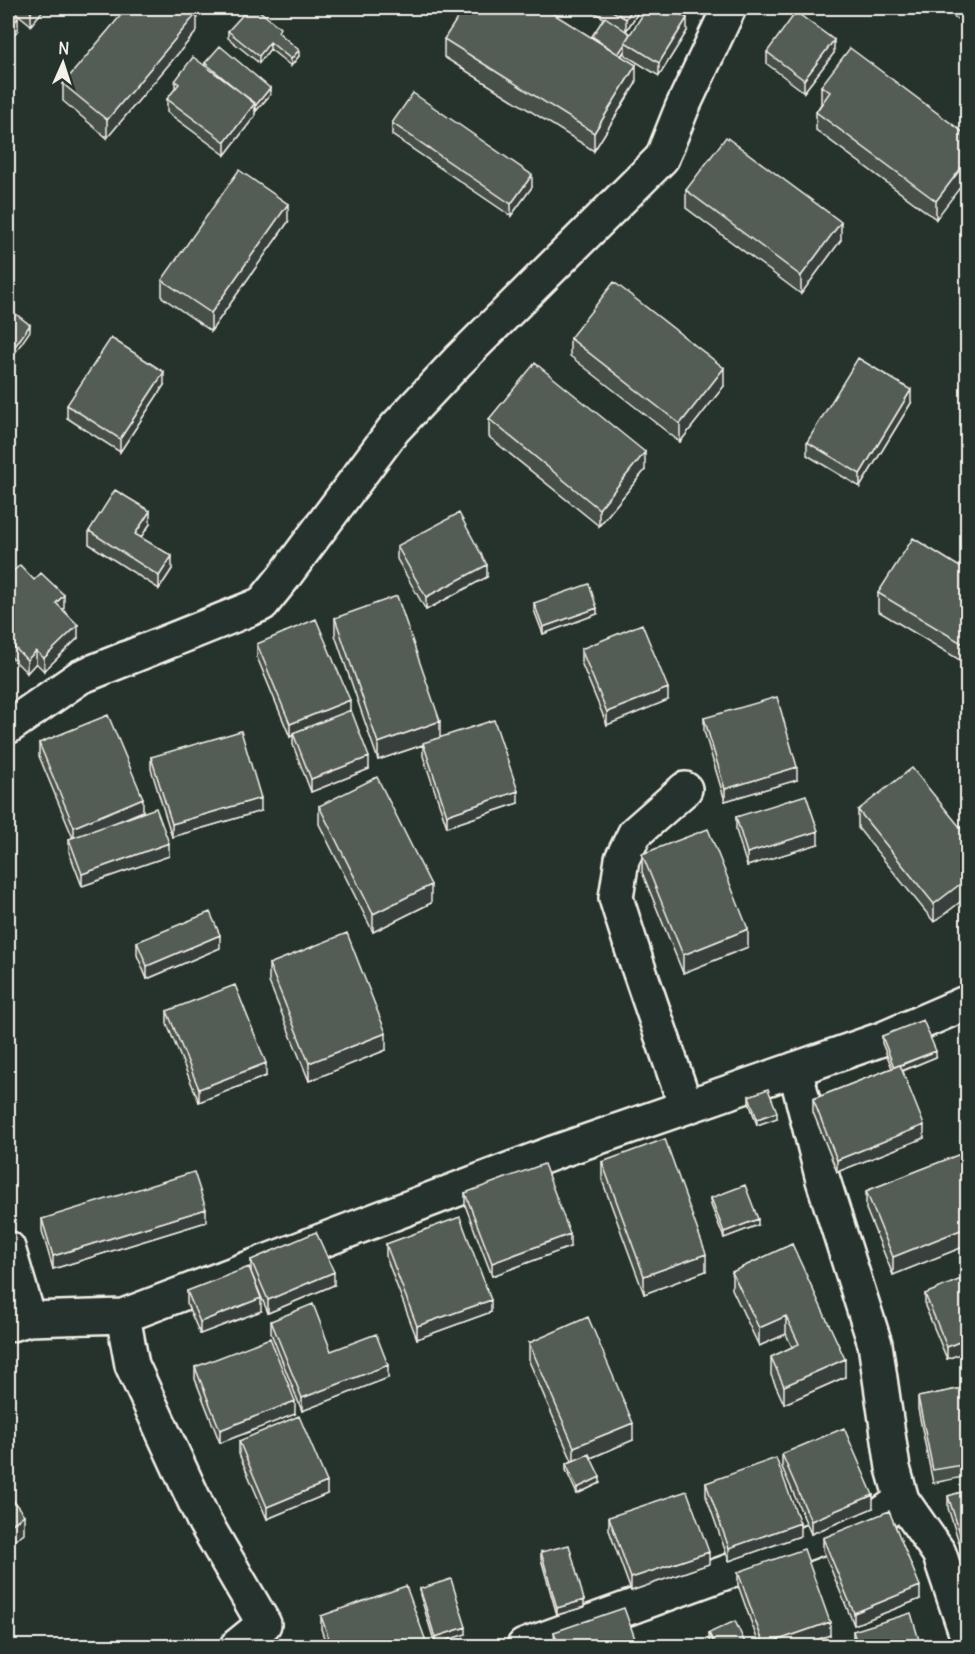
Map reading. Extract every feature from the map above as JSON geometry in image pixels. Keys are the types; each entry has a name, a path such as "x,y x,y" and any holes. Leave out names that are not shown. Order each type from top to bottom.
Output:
{"street":[{"path":"8,727 80,677 262,604 394,429 458,361 662,158 682,108 729,8"},
{"path":"685,789 635,833 622,859 616,898 686,1107"},
{"path":"8,1248 18,1322 123,1316 553,1153 885,1038 968,1002"},
{"path":"795,1069 823,1180 875,1344 893,1468 902,1500 939,1552 968,1639"},
{"path":"123,1316 132,1365 203,1519 270,1635 237,1647"},
{"path":"524,1647 878,1517 902,1500"}],"building":[{"path":"8,8 18,18 8,29"},
{"path":"127,8 190,8 197,13 107,120 63,84"},
{"path":"249,8 256,8 280,28 278,32 299,50 291,59 270,42 259,56 228,31"},
{"path":"464,8 544,8 636,65 594,133 444,39"},
{"path":"607,8 633,8 626,19"},
{"path":"647,8 669,8 687,18 659,63 625,42"},
{"path":"959,8 968,8 968,14"},
{"path":"796,12 834,40 804,80 767,52"},
{"path":"605,17 630,34 618,54 592,36"},
{"path":"220,46 270,88 256,105 205,63"},
{"path":"850,48 968,136 968,159 936,201 816,112 830,92 821,86"},
{"path":"193,57 255,103 225,142 167,99 179,84 175,81"},
{"path":"413,93 532,175 511,204 392,123"},
{"path":"726,137 841,222 801,276 686,190"},
{"path":"239,170 288,204 211,313 162,280"},
{"path":"614,282 724,368 680,424 570,338"},
{"path":"8,308 30,325 8,356"},
{"path":"111,338 164,372 120,439 67,405"},
{"path":"858,358 911,390 860,474 807,442"},
{"path":"535,363 645,452 599,509 489,419"},
{"path":"115,490 150,511 135,534 172,556 159,576 89,531"},
{"path":"459,513 487,565 426,597 397,546"},
{"path":"913,538 968,572 968,647 878,593"},
{"path":"20,565 34,580 41,573 64,595 56,603 78,625 44,658 36,651 27,660 10,643 8,646 8,576"},
{"path":"589,584 597,608 543,627 534,603"},
{"path":"397,596 440,721 378,743 335,618"},
{"path":"316,619 350,700 290,724 257,644"},
{"path":"642,624 668,688 607,712 581,649"},
{"path":"777,697 797,767 725,789 704,718"},
{"path":"351,710 369,757 311,779 293,733"},
{"path":"108,715 143,798 74,827 39,743"},
{"path":"494,720 518,791 447,815 423,743"},
{"path":"241,731 261,798 172,824 151,757"},
{"path":"912,768 968,837 968,878 934,904 858,810"},
{"path":"377,777 431,885 373,914 319,806"},
{"path":"806,795 818,831 747,853 736,817"},
{"path":"156,808 169,843 82,874 69,839"},
{"path":"708,829 748,929 683,955 642,854"},
{"path":"968,898 968,911 962,901"},
{"path":"210,912 220,935 147,966 137,942"},
{"path":"347,933 386,1033 309,1063 269,964"},
{"path":"235,985 266,1063 199,1089 167,1011"},
{"path":"923,1020 936,1051 894,1067 882,1036"},
{"path":"900,1065 924,1125 837,1160 813,1099"},
{"path":"768,1089 777,1112 757,1119 749,1096"},
{"path":"665,1139 706,1254 644,1276 602,1162"},
{"path":"968,1151 968,1227 893,1257 866,1191"},
{"path":"544,1164 570,1234 492,1263 465,1193"},
{"path":"194,1172 206,1209 53,1256 42,1219"},
{"path":"745,1185 758,1219 724,1232 711,1198"},
{"path":"460,1217 491,1300 417,1326 386,1244"},
{"path":"316,1232 334,1272 268,1300 251,1260"},
{"path":"792,1244 845,1359 784,1386 771,1357 799,1344 786,1316 759,1328 732,1272"},
{"path":"249,1267 261,1298 200,1322 187,1291"},
{"path":"961,1279 968,1295 968,1338 947,1347 925,1294"},
{"path":"313,1304 331,1351 376,1334 388,1365 302,1398 271,1321"},
{"path":"588,1317 633,1423 574,1447 529,1343"},
{"path":"270,1338 295,1401 220,1430 195,1367"},
{"path":"968,1387 968,1464 933,1470 918,1397"},
{"path":"299,1416 327,1482 267,1507 239,1441"},
{"path":"844,1428 873,1495 811,1521 782,1454"},
{"path":"589,1454 600,1477 577,1488 566,1464"},
{"path":"776,1458 800,1523 729,1548 706,1483"},
{"path":"968,1490 968,1544 964,1545 948,1496"},
{"path":"687,1491 709,1552 631,1578 609,1517"},
{"path":"8,1493 24,1515 8,1527"},
{"path":"889,1511 920,1586 854,1613 823,1538"},
{"path":"569,1545 584,1600 557,1608 541,1552"},
{"path":"804,1549 830,1622 764,1645 738,1572"},
{"path":"451,1579 466,1627 435,1637 420,1589"},
{"path":"406,1586 427,1644 419,1647 332,1647 321,1616"},
{"path":"624,1608 638,1647 559,1647 554,1632"},
{"path":"911,1613 921,1647 858,1647 853,1631"},
{"path":"735,1621 747,1647 716,1647 709,1633"}]}
